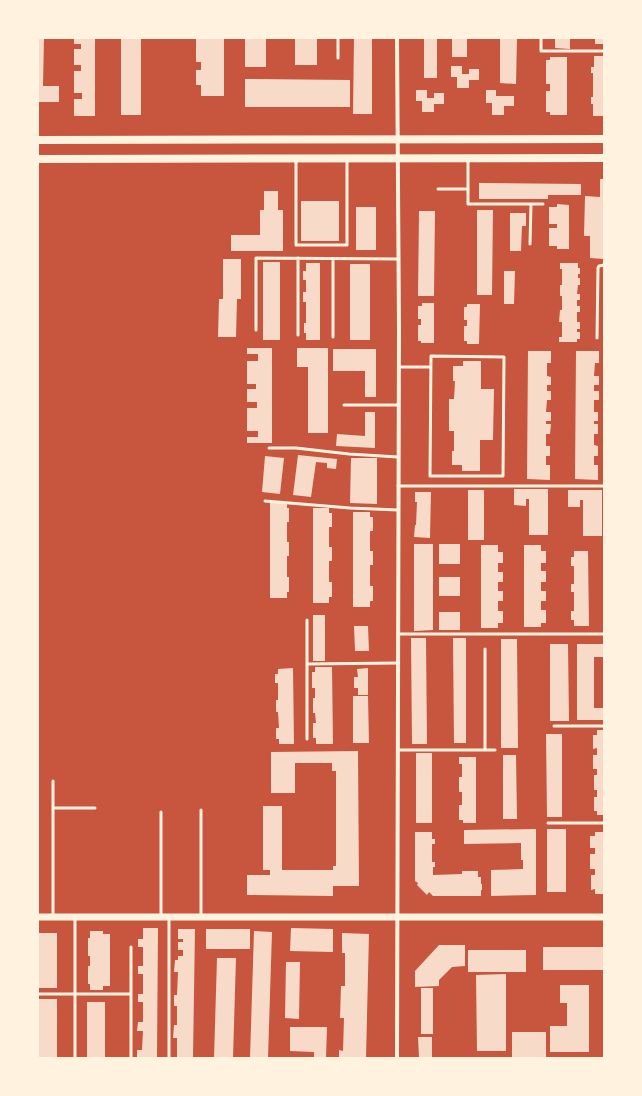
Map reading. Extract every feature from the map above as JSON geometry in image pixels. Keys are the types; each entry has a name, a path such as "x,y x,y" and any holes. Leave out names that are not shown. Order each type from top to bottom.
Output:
{"main road":[{"path":"38,140 604,139"},
{"path":"38,159 604,158"}],"street":[{"path":"397,38 399,367 397,1058"},
{"path":"38,917 604,916"}],"lane":[{"path":"338,38 338,58"},
{"path":"541,38 541,51 604,51"},
{"path":"296,158 296,245 339,246 347,246 347,158"},
{"path":"468,158 468,204 543,204"},
{"path":"438,189 468,189"},
{"path":"530,244 531,204"},
{"path":"256,330 256,258 398,259"},
{"path":"298,258 298,335"},
{"path":"333,259 333,337"},
{"path":"597,338 598,268 599,266 604,265"},
{"path":"431,356 504,357 503,476 430,476 431,367 431,356"},
{"path":"399,367 431,367"},
{"path":"344,405 398,405"},
{"path":"269,448 296,448 349,454 398,457"},
{"path":"398,486 604,486"},
{"path":"265,501 350,508 398,510"},
{"path":"306,620 306,739"},
{"path":"398,634 604,634"},
{"path":"485,649 485,750"},
{"path":"306,664 398,663"},
{"path":"554,726 604,726"},
{"path":"398,750 495,750"},
{"path":"53,781 53,917"},
{"path":"53,808 95,808"},
{"path":"201,810 201,917"},
{"path":"161,812 169,1058"},
{"path":"548,823 604,823"},
{"path":"75,917 75,1058"},
{"path":"131,947 131,1058"},
{"path":"38,994 131,994"}],"building":[{"path":"38,38 44,38 43,86 59,86 59,102 38,102"},
{"path":"74,38 95,38 95,116 74,116 74,99 82,99 82,93 74,93 74,71 81,71 81,65 74,65 74,49 81,49 81,44 74,44"},
{"path":"121,38 141,38 141,115 121,115"},
{"path":"196,38 224,38 224,96 201,96 201,85 196,85 196,70 201,70 201,62 196,62"},
{"path":"245,38 266,38 266,67 245,67"},
{"path":"295,38 317,38 317,65 295,65"},
{"path":"354,38 372,38 372,114 353,114"},
{"path":"424,38 437,38 437,78 424,78"},
{"path":"452,38 467,38 467,57 452,57"},
{"path":"500,38 517,38 516,84 500,83"},
{"path":"555,38 570,38 570,49 555,48"},
{"path":"595,38 604,38 604,44 595,44"},
{"path":"594,56 604,56 604,116 593,116 593,104 591,104 591,97 593,97 593,73 591,73 591,67 594,67"},
{"path":"550,57 567,57 567,115 550,115 550,112 546,112 546,91 550,91 550,84 546,84 546,60 550,60"},
{"path":"451,66 462,66 462,74 469,74 469,69 479,69 479,80 469,80 469,88 457,88 457,77 451,77"},
{"path":"245,79 350,80 350,107 245,107"},
{"path":"416,90 427,90 427,98 434,98 434,93 444,93 444,104 434,104 434,112 422,112 422,101 416,101"},
{"path":"486,90 496,90 496,96 514,96 514,106 504,106 504,115 492,115 492,103 486,103"},
{"path":"600,179 604,179 604,259 590,258 590,236 584,236 585,196 600,197"},
{"path":"479,183 581,184 581,195 548,195 548,199 479,199"},
{"path":"264,191 278,191 278,210 283,210 283,251 231,251 231,235 260,235 260,210 264,210"},
{"path":"301,201 339,201 339,241 301,241"},
{"path":"557,204 569,205 569,249 557,249 557,246 549,246 549,228 557,228 557,224 549,224 549,207 557,207"},
{"path":"356,207 376,207 376,250 356,250"},
{"path":"477,210 493,210 492,295 477,295"},
{"path":"419,211 435,211 434,296 418,296"},
{"path":"510,213 526,213 526,226 522,226 521,251 510,251"},
{"path":"223,259 241,259 241,299 237,299 236,337 218,337 219,299 223,299"},
{"path":"263,262 280,262 280,340 263,340"},
{"path":"306,263 320,263 320,340 306,340 306,333 304,333 304,323 306,323 306,302 303,302 303,292 306,292 306,280 303,280 303,271 306,271"},
{"path":"560,263 578,263 578,268 580,268 578,278 580,278 580,285 578,285 577,294 580,294 580,300 577,300 577,306 580,306 580,312 577,312 577,322 580,322 580,329 577,329 577,332 580,332 580,339 577,339 577,342 559,342 559,337 562,337 562,322 559,322 560,310 562,310 560,285 562,285 562,269 560,269"},
{"path":"350,264 370,264 370,340 350,340"},
{"path":"504,271 515,271 514,304 504,304"},
{"path":"422,303 434,303 434,343 421,343 421,341 418,341 418,325 421,325 421,319 418,319 418,306 422,306"},
{"path":"467,304 480,304 479,344 467,344 467,341 464,341 464,326 467,326 467,320 464,320 464,307 467,307"},
{"path":"247,348 272,348 272,443 247,443 247,437 258,437 258,431 247,431 247,408 257,408 257,402 247,402 247,389 256,389 256,384 247,384 247,361 258,361 258,354 247,354"},
{"path":"297,348 328,348 328,433 308,433 308,367 297,367"},
{"path":"333,349 376,349 376,397 365,397 365,371 333,371"},
{"path":"528,351 551,351 551,363 547,363 547,376 551,377 551,385 547,385 547,391 551,391 551,400 547,400 546,412 551,412 551,421 546,421 546,424 551,424 550,434 546,434 546,446 550,446 550,456 546,456 546,465 550,465 550,480 527,479"},
{"path":"576,351 599,351 599,363 595,363 594,376 599,376 599,385 594,385 594,391 599,391 599,400 594,400 594,412 598,412 598,421 594,421 594,424 598,424 598,434 594,434 594,445 598,446 598,456 594,456 594,465 598,465 598,480 575,479"},
{"path":"463,361 481,361 481,389 494,389 493,440 480,440 480,471 462,471 462,465 452,465 454,431 449,431 449,399 454,399 455,381 453,381 453,366 463,366"},
{"path":"365,412 375,412 375,448 336,446 337,434 365,436"},
{"path":"298,455 337,459 336,469 327,468 327,463 316,462 311,497 293,495"},
{"path":"265,456 284,458 280,494 262,492"},
{"path":"351,458 377,458 377,504 350,503"},
{"path":"514,489 548,489 548,535 529,535 529,499 526,499 526,506 514,505"},
{"path":"468,490 484,490 484,540 468,540"},
{"path":"568,490 602,490 602,536 583,536 583,500 580,500 580,507 568,507"},
{"path":"415,492 431,492 430,538 414,537 417,502 415,502"},
{"path":"270,503 287,503 287,508 289,508 289,522 287,522 289,556 287,556 287,577 289,577 289,592 287,592 287,598 270,598"},
{"path":"313,508 329,508 329,513 332,513 332,527 329,527 329,547 332,547 332,561 329,561 329,582 332,582 332,597 329,597 329,603 313,603"},
{"path":"353,512 370,512 370,517 373,517 373,531 370,531 370,551 373,551 373,565 370,565 370,586 373,586 373,601 370,601 370,607 353,607"},
{"path":"414,544 433,544 433,630 414,631"},
{"path":"439,544 460,544 460,564 439,564"},
{"path":"481,545 498,545 498,552 503,552 503,563 498,563 498,572 503,572 503,582 498,582 498,591 503,591 503,601 498,601 498,611 503,611 503,623 498,623 498,628 481,628"},
{"path":"524,545 541,545 541,551 546,551 546,563 541,563 541,571 546,571 546,582 541,582 541,591 546,591 546,601 541,601 541,610 546,610 546,623 541,623 541,627 524,627"},
{"path":"574,551 588,551 589,626 574,626 574,620 571,620 571,611 574,611 574,592 571,592 571,584 574,584 574,566 571,566 571,557 574,557"},
{"path":"439,577 460,577 460,596 439,596"},
{"path":"439,612 460,612 460,630 439,630"},
{"path":"313,615 325,615 325,661 313,661"},
{"path":"354,626 368,626 369,651 355,651"},
{"path":"411,638 426,638 427,744 412,744"},
{"path":"453,638 466,638 466,743 454,743"},
{"path":"501,639 517,639 518,748 501,748"},
{"path":"550,644 568,644 569,721 550,721"},
{"path":"577,644 604,644 604,657 594,657 594,708 604,708 604,720 577,720"},
{"path":"315,667 332,667 333,744 316,744 316,738 313,738 313,723 316,723 315,713 313,713 315,688 312,688 312,672 315,672"},
{"path":"293,668 294,744 279,744 279,739 276,739 276,728 279,728 278,712 276,712 278,683 275,683 275,674 278,674 278,669"},
{"path":"368,668 368,695 358,695 358,688 354,688 354,677 358,677 357,669"},
{"path":"353,696 368,696 369,743 353,743"},
{"path":"597,730 604,730 604,815 597,815 597,811 594,811 594,797 597,797 597,790 594,790 594,775 597,775 597,769 593,769 593,755 597,755 597,748 593,749 593,735 597,735"},
{"path":"546,734 562,734 562,817 547,817"},
{"path":"358,751 359,886 333,886 333,896 247,895 247,875 270,875 270,870 263,870 263,806 282,806 282,870 333,870 333,866 336,866 336,771 332,771 332,763 295,763 295,793 271,793 271,752"},
{"path":"416,753 432,753 432,823 416,823"},
{"path":"503,755 516,755 517,819 503,819"},
{"path":"459,757 476,757 476,823 463,823 463,820 459,820 459,805 462,805 462,792 459,792 459,777 462,777 462,764 459,764"},
{"path":"536,829 536,895 491,896 491,870 523,869 523,860 521,860 521,843 464,844 464,830"},
{"path":"547,829 566,829 566,892 547,892"},
{"path":"415,832 432,832 432,839 435,839 435,844 432,844 432,862 435,862 435,867 433,867 433,875 462,874 462,871 478,871 478,877 481,877 482,884 481,896 433,896 429,892 427,895 415,881"},
{"path":"595,832 604,832 604,894 595,894 595,889 591,890 591,875 595,875 595,869 590,869 590,854 595,854 595,848 590,848 590,836 595,836"},
{"path":"143,928 158,928 157,1058 137,1058 137,1050 142,1050 143,1031 137,1031 138,1022 143,1022 143,1002 138,1002 138,994 143,994 143,974 138,974 138,966 143,966 143,947 138,947 138,939 143,939"},
{"path":"291,928 333,929 333,952 290,951"},
{"path":"178,929 195,929 193,1058 177,1058 177,1038 173,1038 174,1025 177,1025 177,1006 174,1006 174,995 177,995 178,972 174,972 175,960 178,960 178,956 183,956 183,950 178,950 178,942 183,942 183,939 178,939"},
{"path":"206,929 250,929 250,949 206,949"},
{"path":"90,931 103,931 103,934 110,934 110,986 103,986 103,990 90,990 90,984 88,984 88,966 90,966 90,956 88,956 88,938 90,938"},
{"path":"254,931 272,932 268,1058 250,1058"},
{"path":"39,933 57,933 57,988 39,988"},
{"path":"342,933 369,934 366,1058 339,1058 339,1050 343,1051 344,1018 340,1018 341,986 345,986 345,953 342,953"},
{"path":"439,945 465,945 465,966 452,967 439,980 439,986 415,987 415,971"},
{"path":"543,947 604,947 604,970 543,970"},
{"path":"468,950 526,950 526,972 468,972"},
{"path":"217,958 236,958 233,1058 214,1058"},
{"path":"286,962 300,962 299,1019 285,1018"},
{"path":"506,974 506,1051 477,1051 476,975"},
{"path":"560,985 589,985 589,1052 550,1052 550,1026 567,1026 567,1003 560,1003"},
{"path":"421,988 433,988 433,1034 421,1034"},
{"path":"39,999 57,999 57,1058 39,1058"},
{"path":"87,1002 105,1002 105,1058 87,1058"},
{"path":"290,1027 327,1027 326,1058 314,1058 314,1052 290,1051"},
{"path":"512,1032 546,1032 546,1058 512,1058"},
{"path":"418,1037 432,1037 432,1058 419,1058"}]}
